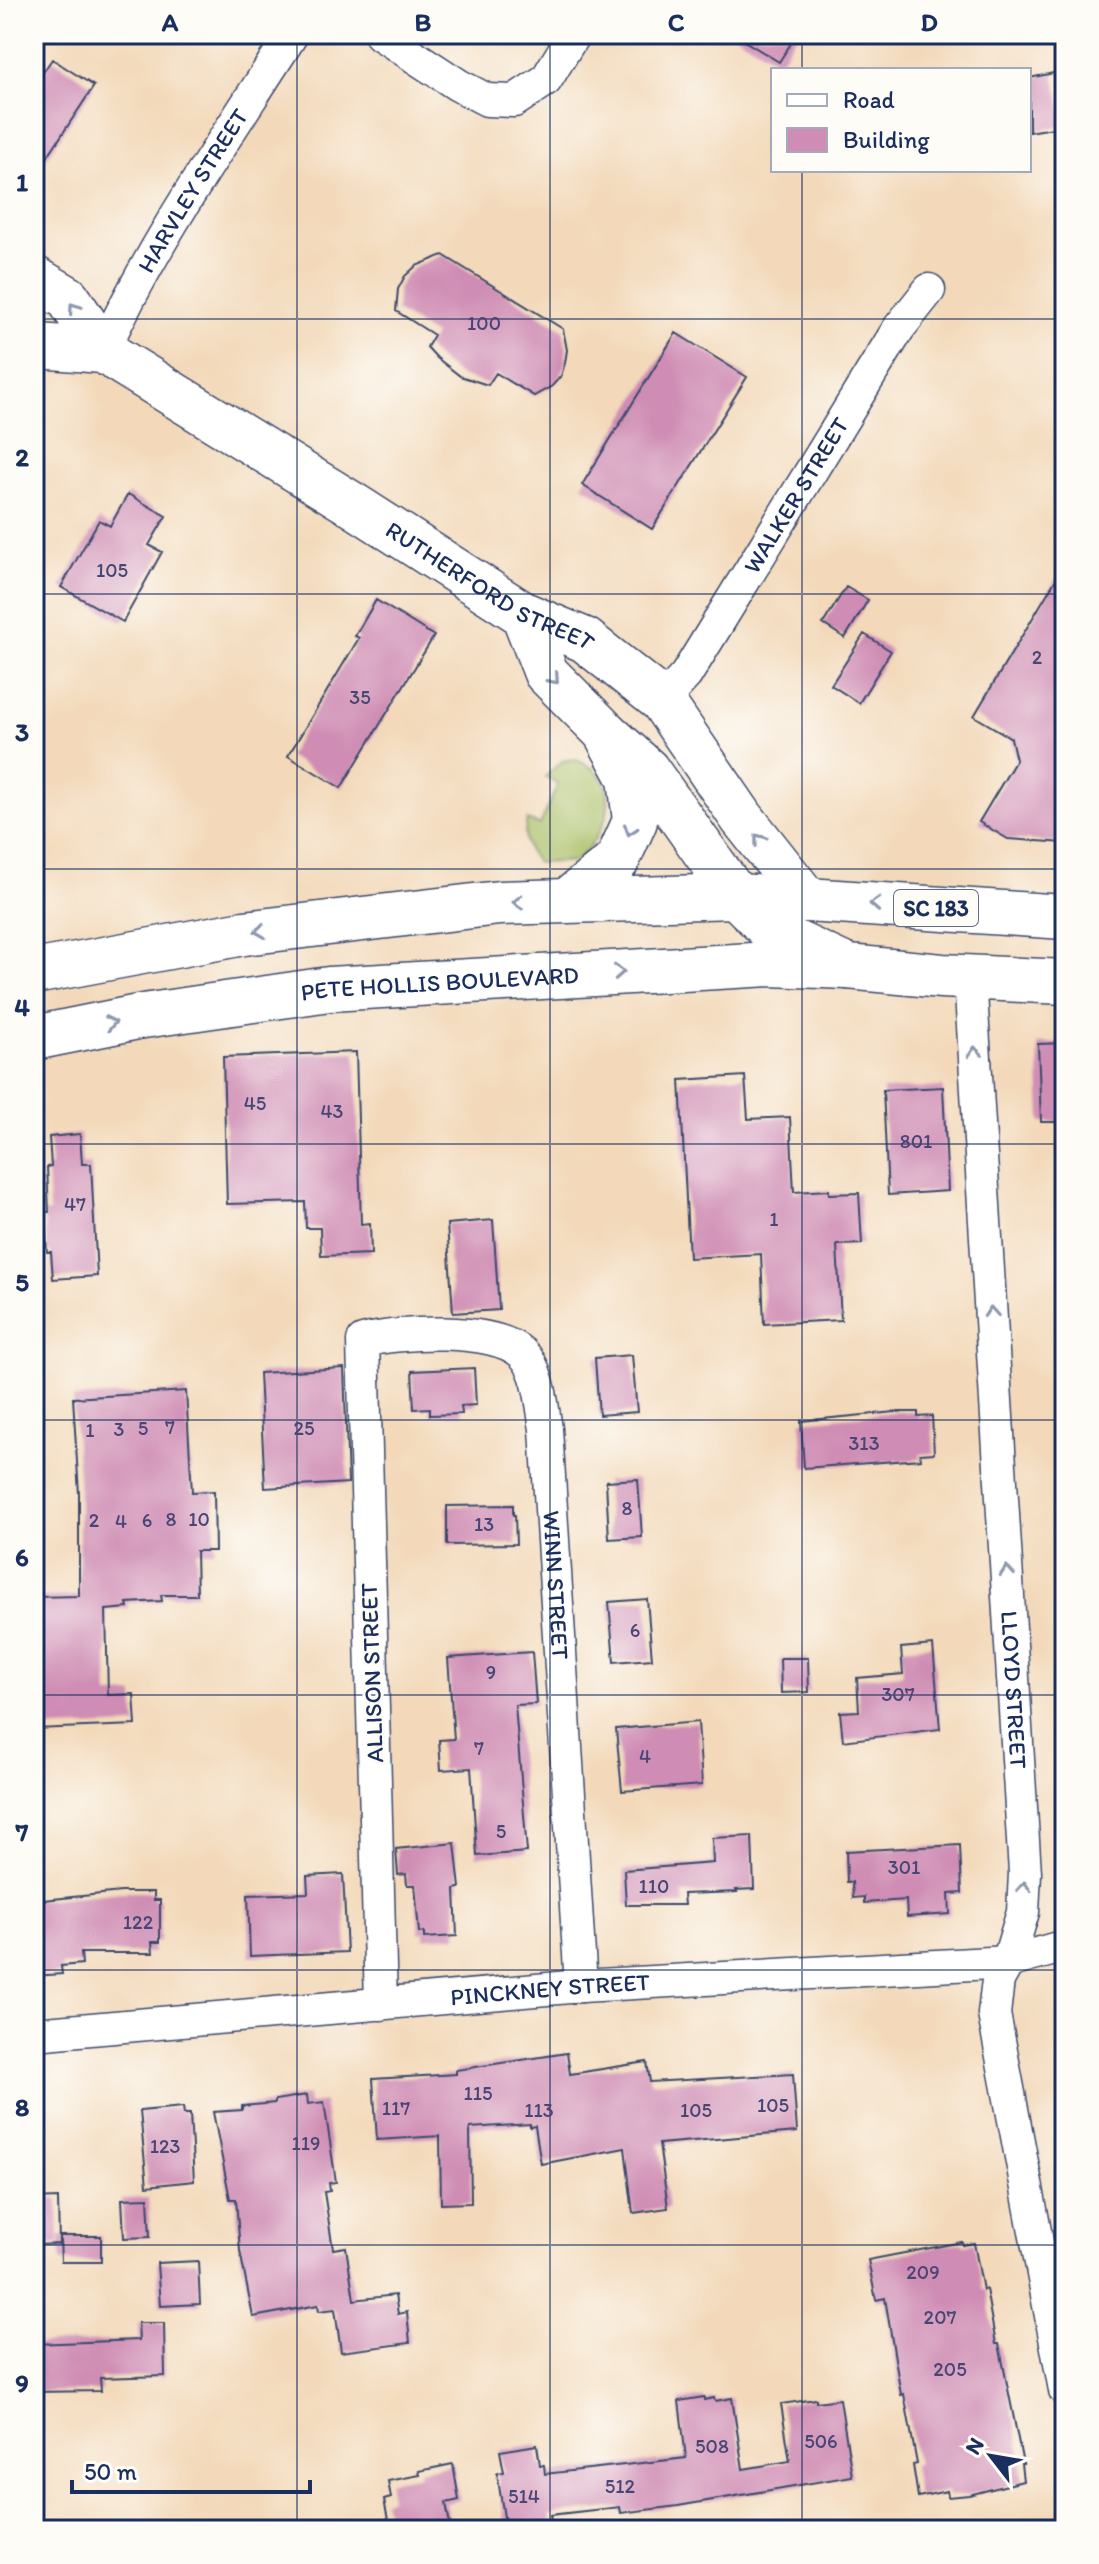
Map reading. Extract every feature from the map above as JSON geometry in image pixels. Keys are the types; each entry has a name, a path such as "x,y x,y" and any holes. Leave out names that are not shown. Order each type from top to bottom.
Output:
{"main road":[{"name":"RUTHERFORD STREET","path":"34,278 68,298 103,351 523,614 585,640 662,701 742,818 807,900"},
{"name":"RUTHERFORD STREET","path":"36,347 103,351"},
{"path":"523,614 546,673 647,770 736,896 772,932 848,967"},
{"path":"568,900 617,861 635,821 630,778 605,732"},
{"name":"SC 183","path":"34,972 244,933 499,903 736,896 1065,917"},
{"name":"PETE HOLLIS BOULEVARD","path":"34,1038 143,1016 329,989 770,964 1065,982"}],"street":[{"name":"HARVLEY STREET","path":"103,351 126,301 159,243 292,34"},
{"path":"380,34 458,85 487,100 514,101 546,80 574,34"},
{"name":"WALKER STREET","path":"662,701 686,675 899,328 929,290"},
{"name":"LLOYD STREET","path":"970,977 1025,1873 1023,1912 1008,1962 998,1980 994,2014 1065,2390"},
{"name":"WINN STREET","path":"363,1341 387,1335 423,1333 484,1338 522,1353 539,1382 546,1429 581,1986"},
{"name":"ALLISON STREET","path":"363,1341 381,2004"},
{"name":"PINCKNEY STREET","path":"34,2034 581,1986 1008,1962 1065,1946"}],"green space":[{"path":"575,759 595,770 605,783 608,807 605,820 592,843 575,861 538,863 526,843 527,820 540,825 558,784 545,777 562,761"}],"building":[{"path":"733,34 797,34 779,62"},
{"path":"52,59 94,86 34,177 34,86"},
{"path":"1054,73 1065,126 1031,132 1031,78"},
{"path":"443,255 563,329 567,350 565,363 561,376 552,386 534,396 496,373 488,385 460,376 427,347 434,335 396,311 398,289 405,276 416,266"},
{"path":"676,333 747,377 652,529 582,485"},
{"path":"128,494 166,516 149,545 162,552 123,622 61,587 99,520 110,526"},
{"path":"1065,564 1065,843 1008,839 979,822 1016,760 1011,738 974,716"},
{"path":"846,587 868,600 845,638 823,624"},
{"path":"376,600 434,636 341,788 288,756 359,638 355,636"},
{"path":"864,634 891,651 859,703 831,685"},
{"path":"1065,1043 1065,1122 1041,1122 1038,1044"},
{"path":"356,1052 361,1224 370,1223 371,1254 321,1256 320,1228 306,1228 305,1202 227,1204 223,1057"},
{"path":"745,1076 748,1119 790,1117 794,1192 829,1190 829,1194 859,1193 862,1244 837,1245 841,1320 764,1324 761,1254 689,1258 680,1080"},
{"path":"943,1087 948,1191 888,1195 883,1090"},
{"path":"80,1134 82,1164 91,1164 97,1276 53,1279 44,1212 49,1212 49,1137"},
{"path":"493,1220 499,1310 453,1313 447,1224"},
{"path":"632,1355 637,1412 599,1415 595,1358"},
{"path":"344,1368 348,1483 265,1488 259,1373"},
{"path":"474,1368 476,1405 461,1406 462,1414 430,1415 430,1408 414,1409 412,1371"},
{"path":"186,1391 192,1492 214,1491 215,1551 196,1551 197,1595 161,1595 162,1601 127,1603 128,1608 106,1610 108,1695 134,1694 136,1725 34,1729 34,1597 79,1596 79,1494 73,1398"},
{"path":"918,1412 918,1417 932,1416 934,1453 920,1454 921,1459 804,1468 801,1421"},
{"path":"638,1479 642,1537 609,1539 606,1481"},
{"path":"513,1505 516,1544 447,1545 447,1506"},
{"path":"647,1599 652,1659 614,1662 609,1602"},
{"path":"933,1645 940,1729 843,1741 840,1712 859,1711 857,1678 903,1674 901,1648"},
{"path":"532,1652 536,1704 515,1705 527,1852 477,1856 471,1768 441,1770 439,1740 454,1739 448,1658"},
{"path":"780,1658 808,1658 809,1692 781,1693"},
{"path":"698,1722 702,1785 622,1791 616,1729"},
{"path":"752,1836 754,1889 683,1894 684,1905 626,1905 624,1870 713,1863 712,1838"},
{"path":"455,1843 460,1888 455,1889 457,1936 424,1938 424,1932 419,1933 415,1885 407,1885 406,1874 398,1875 396,1849"},
{"path":"960,1845 962,1893 949,1894 950,1914 907,1917 906,1900 864,1903 864,1897 853,1898 852,1882 847,1882 846,1851"},
{"path":"343,1874 347,1952 250,1956 248,1895 308,1893 307,1876"},
{"path":"121,1892 154,1892 154,1900 160,1900 160,1942 152,1942 153,1953 81,1953 82,1964 61,1966 62,1974 34,1976 34,1901"},
{"path":"567,2053 570,2074 647,2062 650,2082 793,2074 797,2132 659,2144 668,2208 633,2213 625,2148 541,2164 535,2126 470,2128 471,2203 441,2204 440,2136 377,2140 373,2079 456,2074 456,2070"},
{"path":"307,2095 308,2104 324,2102 336,2182 329,2183 330,2191 324,2192 333,2249 346,2247 354,2300 395,2295 398,2314 407,2312 410,2343 341,2352 335,2309 319,2311 318,2305 253,2317 240,2251 236,2199 230,2199 213,2112 242,2110 242,2106 275,2103 275,2100"},
{"path":"183,2107 184,2114 190,2114 194,2181 147,2186 140,2111"},
{"path":"58,2198 59,2244 34,2245 34,2199"},
{"path":"148,2198 150,2237 124,2238 122,2199"},
{"path":"60,2236 101,2236 101,2262 61,2262"},
{"path":"962,2242 963,2245 974,2243 983,2290 986,2289 1023,2464 1023,2481 969,2495 948,2497 947,2491 918,2497 913,2465 917,2464 904,2394 901,2395 885,2298 876,2300 868,2260"},
{"path":"198,2261 200,2304 160,2306 157,2263"},
{"path":"138,2323 164,2323 165,2376 100,2378 101,2391 34,2392 34,2344 139,2340"},
{"path":"704,2397 704,2400 714,2398 715,2401 732,2398 743,2469 790,2461 781,2404 840,2399 852,2476 678,2506 621,2513 620,2507 550,2515 552,2530 506,2530 497,2473 504,2472 500,2451 537,2445 540,2465 544,2465 545,2474 686,2458 679,2401"},
{"path":"453,2464 459,2500 446,2503 451,2530 390,2530 384,2500 391,2498 388,2481"}]}
